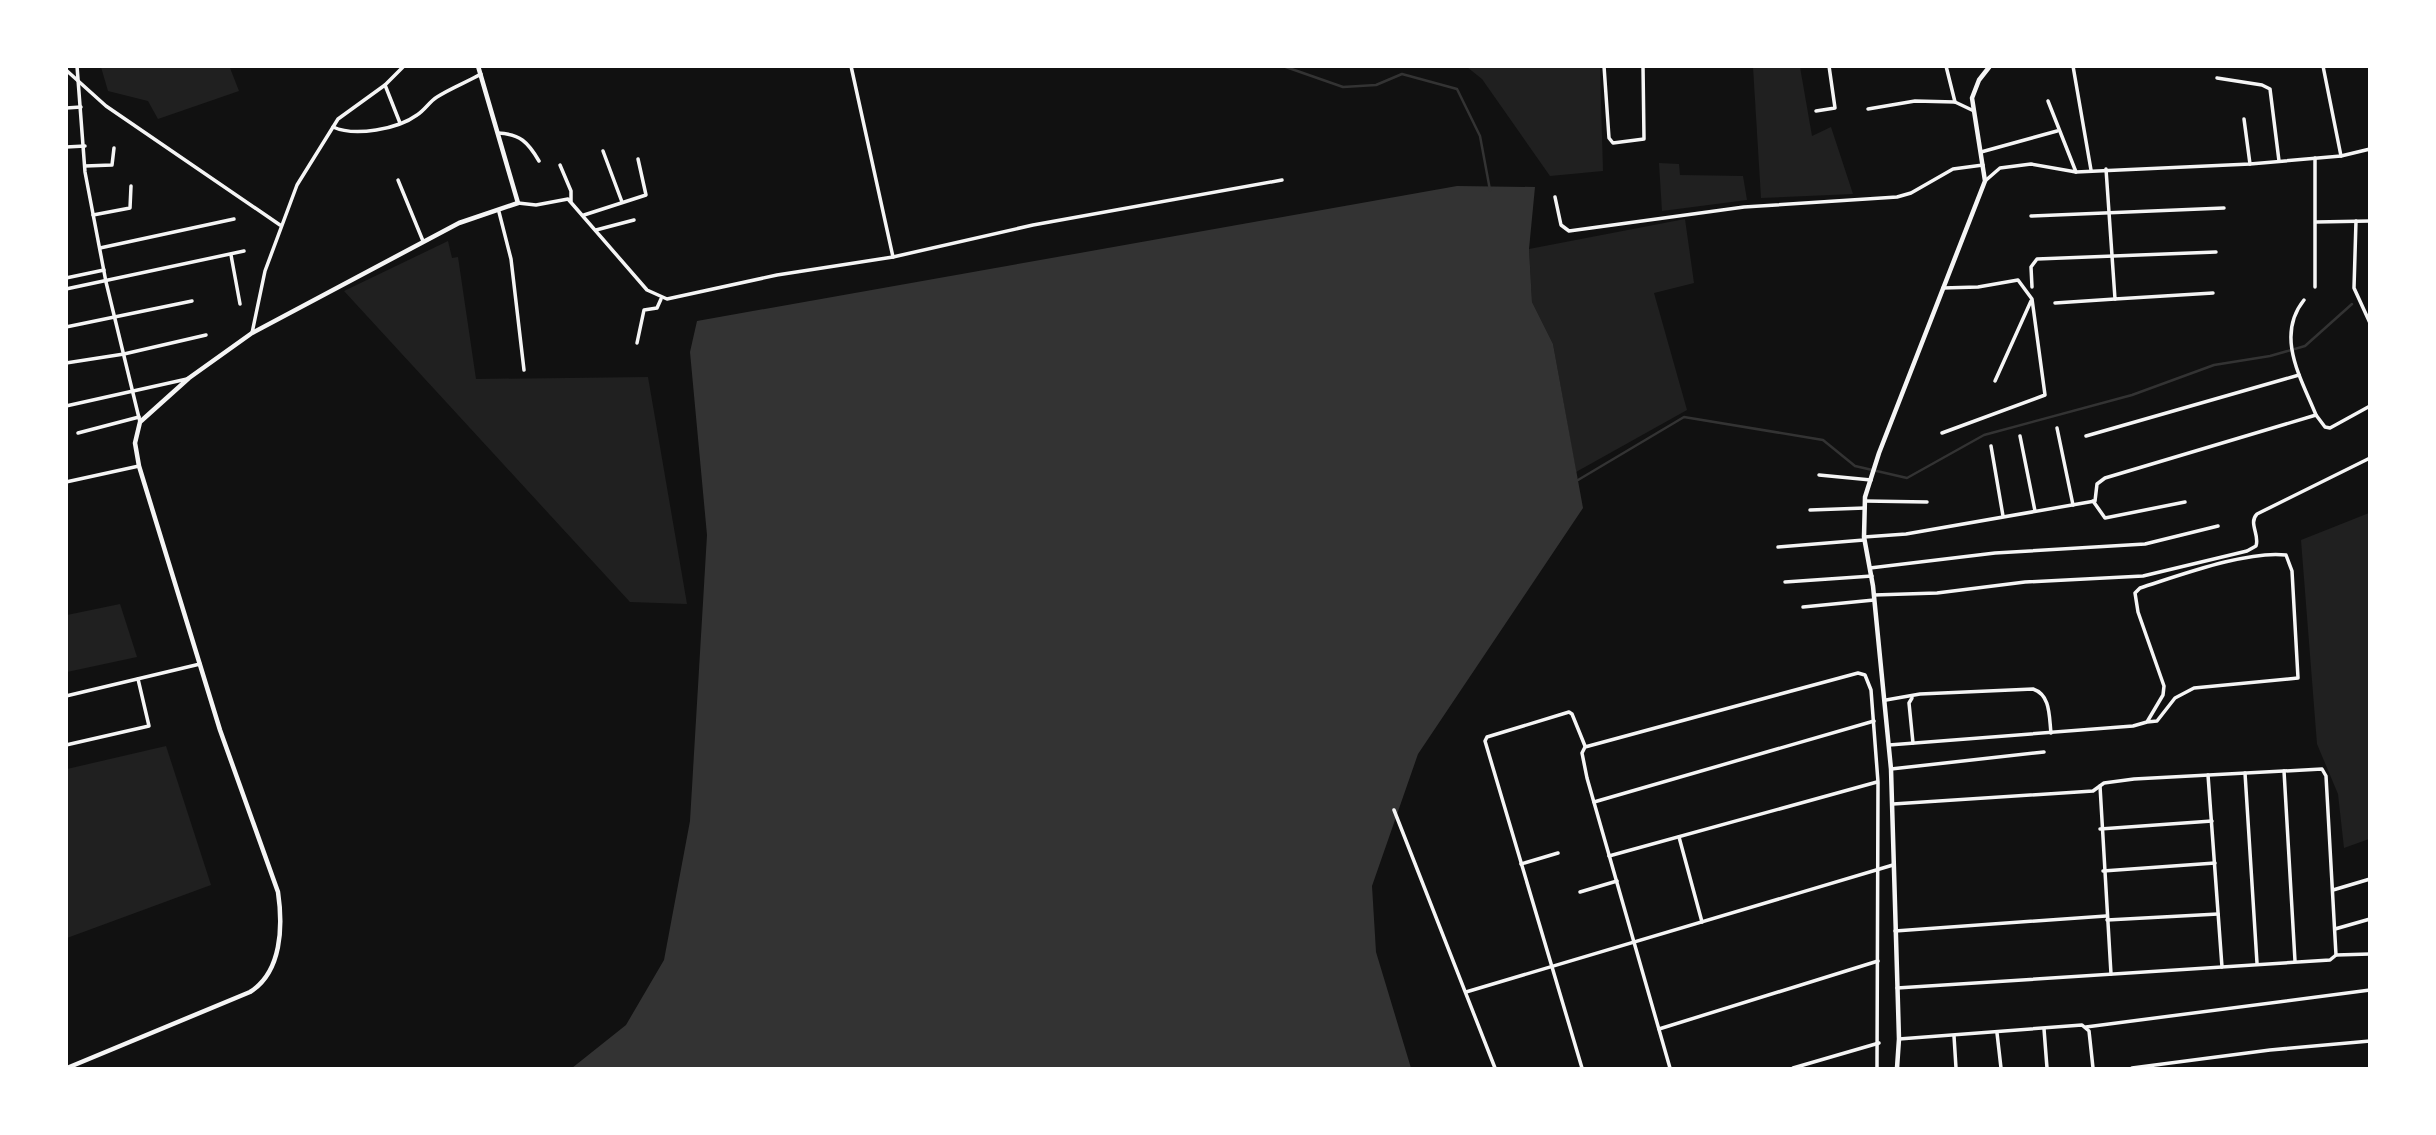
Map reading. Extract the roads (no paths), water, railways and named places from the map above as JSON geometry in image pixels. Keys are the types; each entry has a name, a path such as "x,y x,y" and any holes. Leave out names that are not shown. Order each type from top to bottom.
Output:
{"street":[{"path":"67,1069 250,992 267,976 274,959 282,917 278,892 200,664 139,466 135,443 139,419 106,282 85,166 77,66"},
{"path":"252,333 261,284 273,256 280,225 297,185 333,127 352,107 385,85 404,66"},
{"path":"478,66 519,203"},
{"path":"851,66 893,257"},
{"path":"1604,66 1609,138 1614,143 1644,139 1643,66"},
{"path":"1816,111 1835,108 1829,66"},
{"path":"1947,66 1955,102"},
{"path":"1985,181 1972,98 1979,80 1990,66"},
{"path":"2073,66 2091,170"},
{"path":"2323,66 2341,156"},
{"path":"66,70 106,106 280,225"},
{"path":"333,127 348,131 400,124 419,114 436,98 481,74"},
{"path":"2217,78 2262,85 2270,89 2279,161"},
{"path":"385,85 400,124"},
{"path":"1868,109 1915,101 1955,102 1975,111"},
{"path":"2048,101 2057,131 2076,172"},
{"path":"66,108 81,107"},
{"path":"2244,118 2250,164"},
{"path":"1981,152 2057,131"},
{"path":"497,133 511,134 526,141 539,161"},
{"path":"66,147 85,146"},
{"path":"85,166 112,165 114,148"},
{"path":"1897,1069 1899,1039 1894,931 1893,804 1886,700 1872,576 1864,538 1865,500 1985,181 2000,168 2031,164 2076,172 2250,164 2341,156 2370,149"},
{"path":"603,151 622,202"},
{"path":"2315,158 2315,287"},
{"path":"584,215 648,194 638,159"},
{"path":"560,165 571,191 570,201"},
{"path":"1555,197 1561,225 1569,231 1744,207 1897,197 1911,193 1953,169 1983,165"},
{"path":"2106,169 2115,299"},
{"path":"397,180 423,241"},
{"path":"78,433 139,419 189,378 252,333 459,223 499,212 519,203 531,205 564,199 570,201 647,289 662,298 672,299 777,275 893,257 1033,225 1282,180"},
{"path":"93,215 130,208 131,186"},
{"path":"2031,216 2224,208"},
{"path":"499,212 511,259 524,370"},
{"path":"100,248 234,219"},
{"path":"596,230 634,220"},
{"path":"2356,221 2354,288 2370,323"},
{"path":"2316,222 2370,221"},
{"path":"66,289 244,251"},
{"path":"2032,287 2031,267 2037,260 2216,252"},
{"path":"231,254 240,304"},
{"path":"66,278 104,270"},
{"path":"1942,433 2045,395 2032,299 2018,280 1978,288 1943,288"},
{"path":"2055,303 2213,293"},
{"path":"637,343 644,310 657,308 662,298"},
{"path":"1996,381 2032,299"},
{"path":"2304,300 2293,313 2289,336 2299,375 2316,415 2325,427 2330,428 2370,406"},
{"path":"66,327 192,301"},
{"path":"66,363 124,354 206,335"},
{"path":"2086,436 2299,375"},
{"path":"66,405 189,378"},
{"path":"2093,502 2098,482 2105,478 2316,415"},
{"path":"2057,428 2073,505"},
{"path":"2020,436 2035,511"},
{"path":"1991,446 2003,516"},
{"path":"1803,607 2025,582 2143,576 2247,551 2256,546 2258,541 2253,524 2257,514 2370,458"},
{"path":"66,482 139,466"},
{"path":"1819,475 1871,480"},
{"path":"1865,500 1927,502"},
{"path":"2093,502 2105,518 2185,502"},
{"path":"1778,547 1906,534 2093,502"},
{"path":"1810,510 1865,508"},
{"path":"1870,568 1995,553 2145,544 2218,526"},
{"path":"1889,745 2133,726 2157,722 2175,698 2194,688 2298,678 2292,571 2286,555 2265,555 2194,570 2140,588 2135,593 2138,611 2164,686 2163,695 2147,722"},
{"path":"1785,582 1872,576"},
{"path":"66,695 200,664"},
{"path":"1670,1069 1582,752 1592,742 1858,673 1865,675 1870,681 1878,782 1877,1069"},
{"path":"66,745 149,726 138,679"},
{"path":"1886,700 1912,698 1920,694 2033,689 2039,691 2046,700 2051,733"},
{"path":"1912,698 1909,703 1913,743"},
{"path":"1582,1069 1486,739 1569,712 1585,747"},
{"path":"1594,802 1874,721"},
{"path":"1891,769 2044,752"},
{"path":"1893,804 2093,791 2099,786 2134,779 2322,769 2326,776 2336,955"},
{"path":"2284,771 2295,961"},
{"path":"2245,773 2258,963"},
{"path":"2208,775 2222,967"},
{"path":"1609,856 1878,782"},
{"path":"2099,786 2111,974"},
{"path":"1394,810 1495,1069"},
{"path":"2100,829 2212,821"},
{"path":"1679,836 1702,922"},
{"path":"1521,864 1558,853"},
{"path":"2103,871 2215,863"},
{"path":"1466,992 1893,865"},
{"path":"2333,890 2370,879"},
{"path":"1580,892 1616,881"},
{"path":"1894,931 2218,914"},
{"path":"2335,929 2370,919"},
{"path":"1897,988 2330,960 2336,955 2370,954"},
{"path":"1659,1029 1878,961"},
{"path":"1899,1039 2086,1027 2370,990"},
{"path":"2086,1027 2093,1069"},
{"path":"2044,1029 2047,1069"},
{"path":"1997,1033 2001,1069"},
{"path":"1954,1035 1956,1069"},
{"path":"2132,1069 2270,1050 2370,1041"},
{"path":"1793,1069 1879,1043"}],"waterway":[{"path":"1283,66 1343,87 1376,85 1402,74 1457,89 1480,136 1490,190"},
{"path":"1578,480 1684,417 1823,440 1855,466 1907,478 1984,435 2132,395 2214,365 2270,356 2305,346 2352,304"}]}
